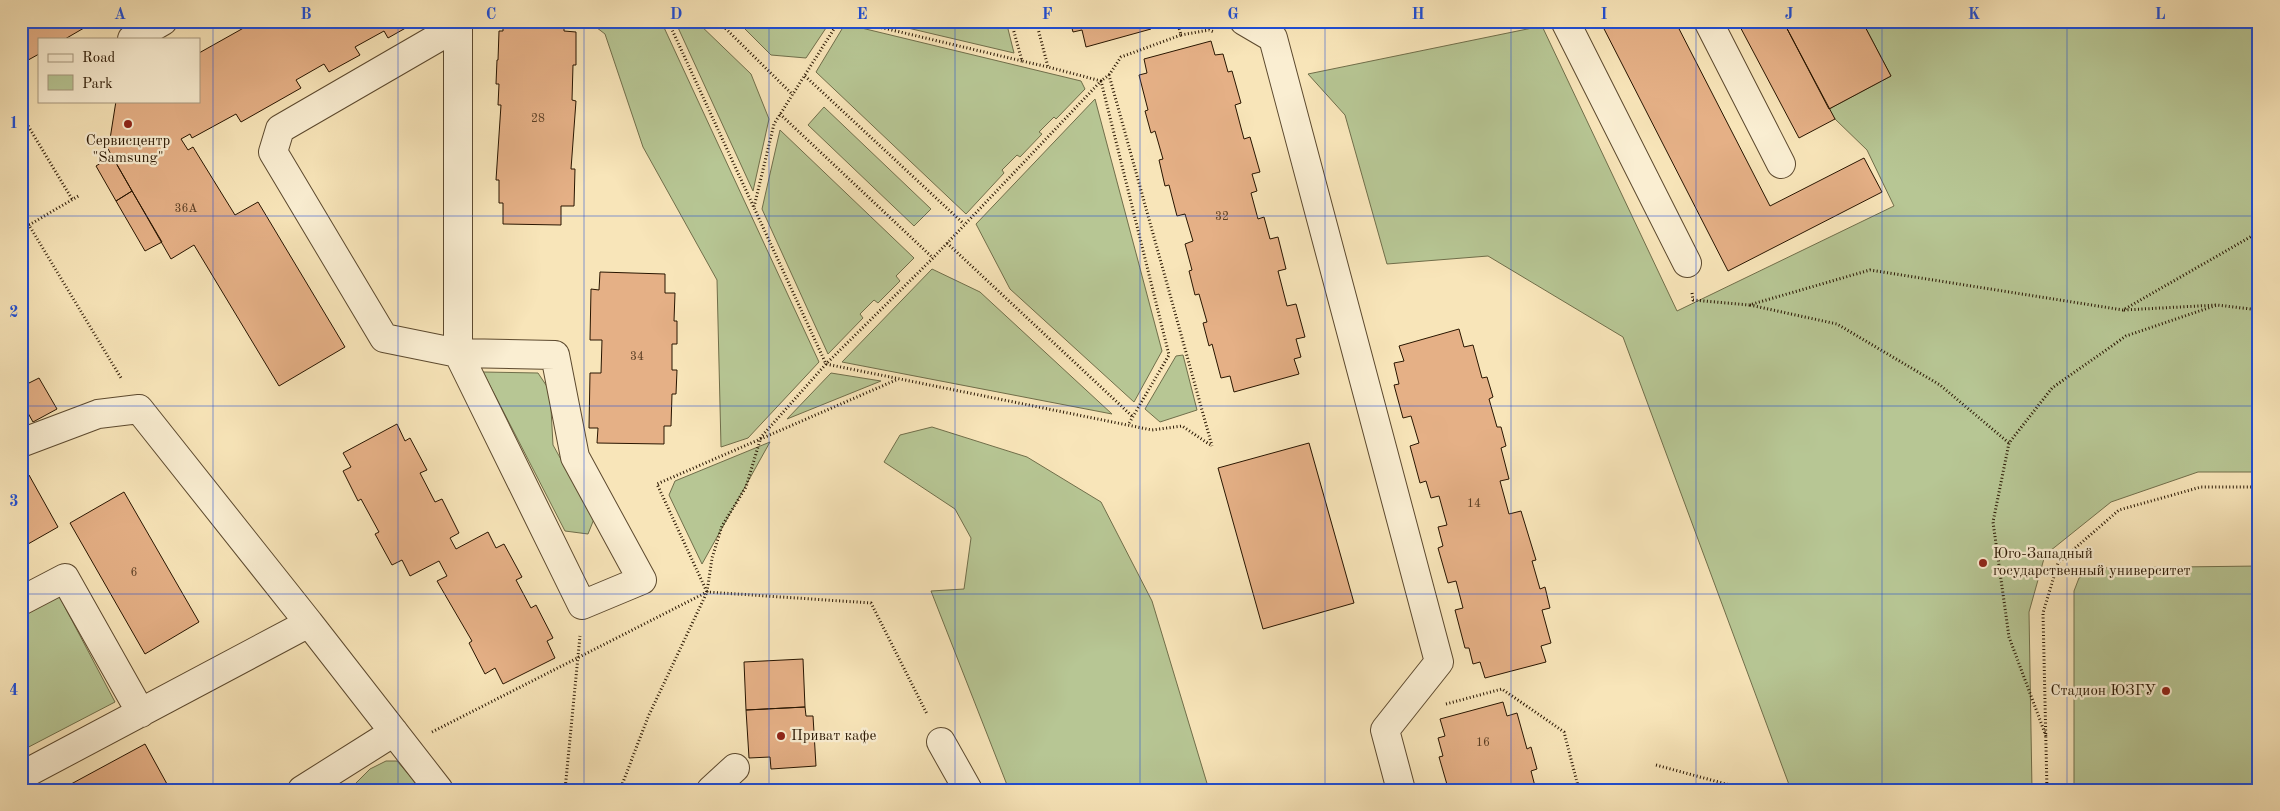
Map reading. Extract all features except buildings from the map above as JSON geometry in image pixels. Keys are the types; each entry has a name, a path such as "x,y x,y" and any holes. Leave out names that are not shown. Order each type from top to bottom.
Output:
{"lane":[{"path":"134,38 163,21"},
{"path":"1244,21 1280,29 1440,662 1385,730 1401,790"},
{"path":"1565,21 1687,263"},
{"path":"1708,21 1781,164"},
{"path":"457,23 280,128 273,152 384,338 458,353 555,355 575,457 642,580 582,605 458,353 457,23"},
{"path":"21,443 98,414 139,409 439,790"},
{"path":"21,601 65,578 141,713"},
{"path":"21,776 309,623"},
{"path":"302,790 400,739"},
{"path":"941,742 968,790"},
{"path":"711,790 735,768"}],"path":[{"path":"668,21 826,364"},
{"path":"718,21 793,95"},
{"path":"754,207 774,124 839,21"},
{"path":"854,21 1101,81"},
{"path":"1011,21 1022,61"},
{"path":"1036,21 1048,67"},
{"path":"620,790 648,718 707,592 712,558 722,526 746,487 761,437 826,364 933,258 1108,75 1121,57 1181,35 1177,21"},
{"path":"826,364 896,380 1152,430 1182,426 1212,446 1108,75"},
{"path":"805,76 964,224"},
{"path":"1101,81 1169,355 1128,425"},
{"path":"21,114 72,199"},
{"path":"780,114 933,258"},
{"path":"29,225 80,195"},
{"path":"21,212 139,409"},
{"path":"2123,310 2259,232"},
{"path":"947,243 1133,417"},
{"path":"1687,263 1692,300 1749,305 1837,324 1940,385 2009,444"},
{"path":"1749,305 1870,270 2123,310 2217,305 2259,310"},
{"path":"2046,736 2009,637 1993,522 2009,444 2052,388 2126,336 2217,305"},
{"path":"707,592 657,484 761,437 896,380"},
{"path":"2047,790 2043,613 2058,563 2119,510 2201,487 2259,487"},
{"path":"400,739 578,658 707,592 871,604 941,742"},
{"path":"565,790 580,636 576,628"},
{"path":"1436,707 1502,689 1564,732 1579,790"},
{"path":"1656,765 1748,790"}],"green space":[{"path":"588,21 661,21 819,362 748,438 721,447 717,280 643,147 605,34"},
{"path":"675,21 696,21 751,74 769,119 753,191"},
{"path":"737,21 830,22 806,58 771,55"},
{"path":"878,21 1006,21 1014,53"},
{"name":"Юго-Западный государственный университет","path":"1862,21 2259,21 2259,472 2198,472 2111,502 2045,555 2029,612 2032,790 1791,790 1623,337 1488,256 1387,264 1345,115 1308,74 1542,26 1677,311 1894,206 1867,150 1835,119 1829,109 1891,76"},
{"path":"845,24 1081,81 1085,89 1056,119 1054,117 1039,132 1042,134 1020,157 1017,155 1002,170 1004,173 966,214 816,72"},
{"path":"1095,99 1162,351 1134,402 1010,289 976,224"},
{"path":"824,107 931,209 914,226 808,125"},
{"path":"780,130 914,258 896,276 900,281 878,303 874,300 860,314 863,318 828,354 762,209"},
{"path":"932,269 980,292 1112,414 842,362"},
{"path":"1183,355 1197,410 1160,422 1145,409 1176,356"},
{"path":"483,372 538,373 550,391 553,445 594,519 588,534 565,531"},
{"path":"831,373 881,381 787,419"},
{"path":"932,427 1027,457 1101,502 1152,601 1209,790 1009,790 931,591 964,589 971,538 955,509 884,462 900,435"},
{"path":"770,442 702,564 669,495 675,481"},
{"name":"Стадион ЮЗГУ","path":"2259,566 2259,790 2074,790 2074,591 2079,578 2096,568"},
{"path":"58,594 115,702 21,751 21,613"},
{"path":"386,761 397,761 422,790 356,790 351,788 370,769"}],"place":[{"name":"Сервисцентр \"Samsung\"","path":"128,124"},
{"name":"Юго-Западный государственный университет","path":"1983,563"},
{"name":"Стадион ЮЗГУ","path":"2166,691"},
{"name":"Приват кафе","path":"781,736"}]}
